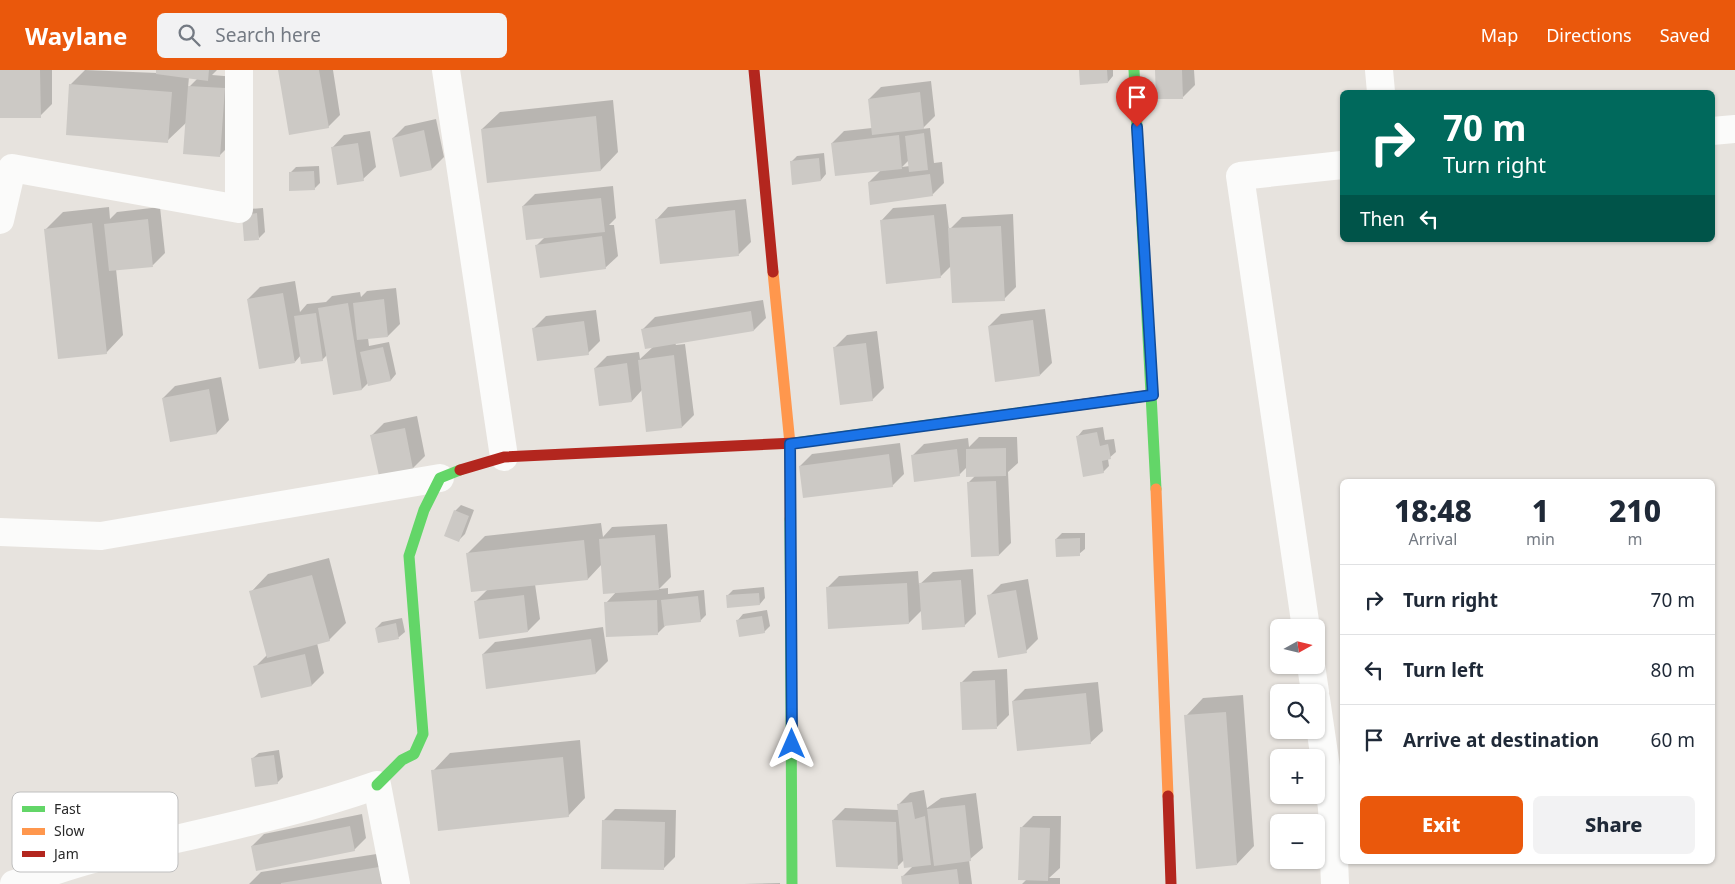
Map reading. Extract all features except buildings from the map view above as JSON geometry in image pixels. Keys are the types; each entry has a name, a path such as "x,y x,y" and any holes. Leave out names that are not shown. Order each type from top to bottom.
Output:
{"street":[{"path":"0,220 6,165 239,209 239,70"},
{"path":"446,70 504,458"},
{"path":"754,70 790,444 792,884"},
{"path":"1134,70 1153,395 1171,884"},
{"path":"1379,70 1381,90"},
{"path":"1715,131 1735,129"},
{"path":"1305,619 1240,176 1340,165"},
{"path":"0,532 101,536 440,478 469,466 504,458 790,444 1153,395"},
{"path":"178,839 267,817 377,785 402,760 414,754 422,734 409,556 424,510 440,478"},
{"path":"1322,739 1332,808 1336,884"},
{"path":"377,785 396,884"},
{"path":"14,884 53,872"}],"traffic: fast":[{"path":"1134,70 1156,489"},
{"path":"795,443 1063,407"},
{"path":"377,785 402,760 414,754 423,734 409,556 424,510 440,478 460,470"},
{"path":"790,519 792,884"}],"traffic: slow":[{"path":"773,272 790,444 790,519"},
{"path":"1156,489 1168,796"}],"traffic: jam":[{"path":"754,70 773,272"},
{"path":"1063,407 1153,395"},
{"path":"460,470 504,457 795,443"},
{"path":"1168,796 1171,884"}],"route":[{"path":"792,744 790,444 1153,395 1137,127"}]}
